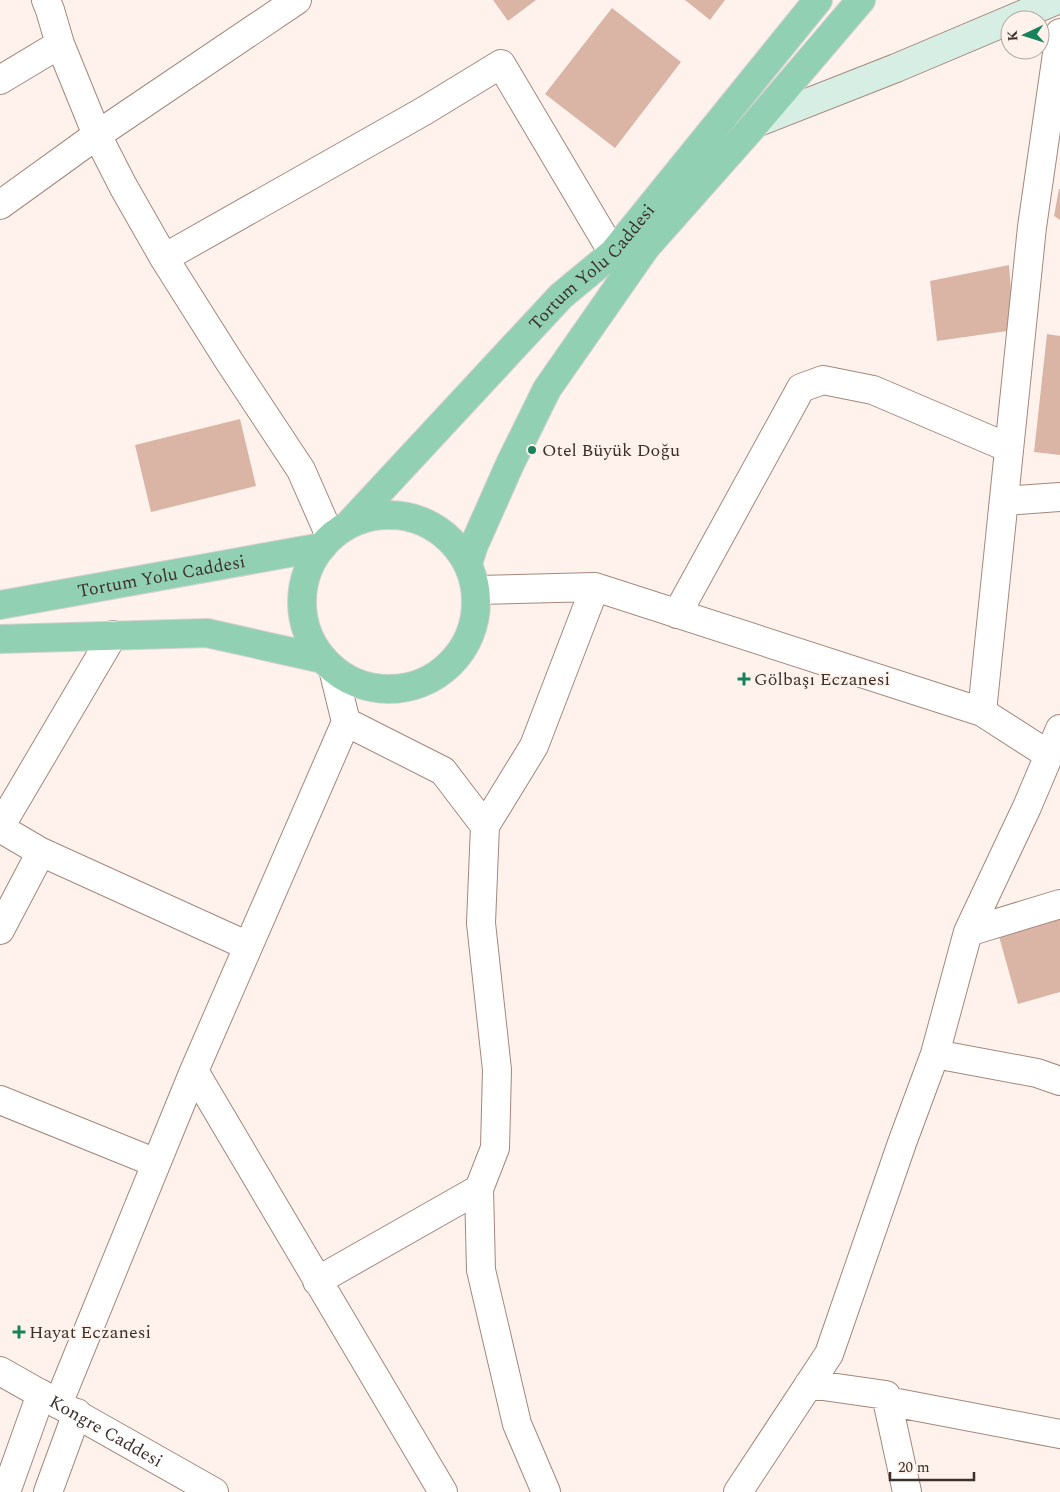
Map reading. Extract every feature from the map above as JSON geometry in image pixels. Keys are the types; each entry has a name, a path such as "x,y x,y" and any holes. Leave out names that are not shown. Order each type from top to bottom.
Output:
{"highway":[{"name":"Tortum Yolu Caddesi","path":"0,606 334,535 378,514 405,515 431,524 452,541 468,563 476,590 476,617 466,643 450,665 427,681 404,688 378,689 354,683 328,664 316,651 305,628 301,603 304,578 314,555 334,535 561,296 613,253 818,0"},
{"name":"Tortum Yolu Caddesi","path":"468,563 502,482 547,389 646,247 756,123 861,0"},
{"name":"Tortum Yolu Caddesi","path":"0,639 207,633 328,664"}],"main road":[{"path":"756,123 896,68 1057,0"}],"street":[{"path":"0,205 97,135 297,0"},
{"path":"53,3 60,44 97,135 123,186 164,258 301,470 334,535"},
{"path":"982,712 1032,227 1060,33"},
{"path":"0,80 60,44"},
{"path":"164,258 424,111 501,64 613,253"},
{"path":"677,614 801,388 823,380 873,390 1009,448"},
{"path":"1004,501 1060,497"},
{"path":"546,1492 517,1424 480,1270 479,1189 495,1148 497,1080 481,923 485,826 534,746 595,587"},
{"path":"476,590 595,587 982,712 1049,754"},
{"path":"113,635 0,828 41,852 248,946"},
{"path":"6,1492 59,1404 194,1071 346,722 328,664"},
{"path":"346,722 443,771 485,826"},
{"path":"738,1492 829,1354 935,1054 968,932 1027,807 1060,729"},
{"path":"0,930 41,852"},
{"path":"968,932 1060,904"},
{"path":"935,1054 1037,1073 1060,1081"},
{"path":"194,1071 443,1492"},
{"path":"0,1100 156,1163"},
{"path":"318,1281 479,1189"},
{"name":"Kongre Caddesi","path":"0,1371 214,1492"},
{"path":"809,1384 886,1395 907,1492"},
{"path":"887,1402 1060,1434"},
{"path":"48,1492 59,1404"}],"building":[{"path":"493,0 536,0 508,21"},
{"path":"685,0 725,0 710,20"},
{"path":"612,8 681,62 615,148 545,94"},
{"path":"1060,189 1060,220 1054,216"},
{"path":"1009,265 1014,330 937,341 930,281"},
{"path":"1047,334 1060,336 1060,455 1034,452"},
{"path":"240,419 256,486 151,512 135,445"},
{"path":"1060,915 1060,992 1018,1004 998,933"}],"place":[{"name":"Otel Büyük Doğu","path":"532,450"},
{"name":"Gölbaşı Eczanesi","path":"744,679"},
{"name":"Hayat Eczanesi","path":"19,1332"}]}
